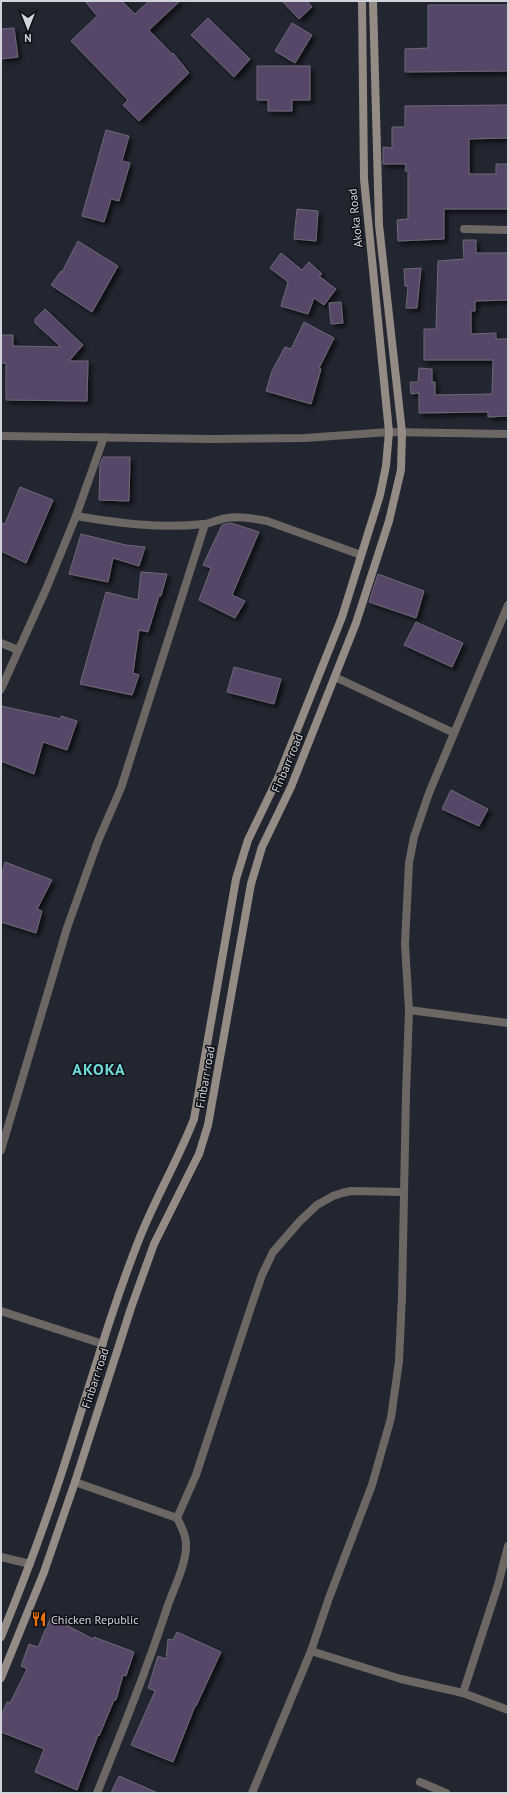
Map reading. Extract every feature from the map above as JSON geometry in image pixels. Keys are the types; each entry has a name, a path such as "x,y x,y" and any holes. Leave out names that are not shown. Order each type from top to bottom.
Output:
{"main road":[{"name":"Akoka Road","path":"362,1 364,179 389,432 386,466"},
{"name":"Finbarr road","path":"2,1676 44,1572 76,1482 102,1394 154,1244 184,1181 199,1154 208,1125 251,884 262,847 291,787 356,623 395,500 401,470 402,432 379,225 373,1"},
{"name":"Finbarr road","path":"1,1637 30,1564 61,1477 103,1344 140,1237 169,1172 183,1147 194,1119 236,879 248,840 278,778 342,617 380,495 386,466"}],"street":[{"path":"464,229 508,230"},
{"path":"1,436 212,439 305,438 389,432 508,434"},
{"path":"1,689 47,587 76,516 104,437"},
{"path":"76,516 149,526 206,524 219,519 251,518 267,521 361,555"},
{"path":"1,1150 67,928 98,841 121,788 206,524"},
{"path":"252,1793 311,1651 329,1598 372,1485 391,1418 399,1361 402,1296 409,1010 405,944 409,863 414,837 421,815 508,605"},
{"path":"1,643 18,650"},
{"path":"335,677 454,733"},
{"path":"409,1010 508,1023"},
{"path":"177,1518 196,1475 262,1275 273,1252 300,1221 317,1205 333,1196 342,1192 351,1191 404,1192"},
{"path":"1,1311 103,1344"},
{"path":"76,1482 177,1518 184,1532 186,1544 183,1560 147,1669 97,1793"},
{"path":"463,1693 498,1584 508,1546"},
{"path":"1,1557 30,1564"},
{"path":"311,1651 401,1679 463,1693 508,1710"},
{"path":"420,1782 446,1793"}],"building":[{"path":"85,1 122,1 135,14 149,1 180,1 149,30 172,54 173,53 189,73 139,121 123,105 128,100 71,41 97,16"},
{"path":"282,1 307,1 312,7 299,19"},
{"path":"428,5 508,5 508,71 405,72 405,49 428,48"},
{"path":"208,18 250,59 234,77 191,35"},
{"path":"292,23 312,35 295,63 275,51"},
{"path":"14,28 18,57 1,59 1,29"},
{"path":"257,66 310,66 310,100 292,100 292,111 268,111 268,100 257,100"},
{"path":"508,105 508,138 469,139 469,174 496,174 496,164 508,164 508,209 444,209 444,239 398,241 397,220 408,219 408,171 405,171 406,164 383,164 383,147 392,148 392,127 405,127 405,106"},
{"path":"106,130 129,136 122,161 130,163 119,201 111,199 104,222 82,216"},
{"path":"297,209 318,211 316,241 294,239"},
{"path":"463,240 476,240 476,253 508,253 508,300 475,301 475,311 471,311 471,334 496,333 496,339 508,339 508,416 488,417 488,412 419,413 419,393 411,394 410,382 418,382 419,368 432,369 432,382 435,382 435,395 492,394 493,360 424,360 424,329 436,329 438,261 464,259"},
{"path":"78,241 118,266 92,312 51,285 61,271 62,272"},
{"path":"281,253 302,270 309,262 322,274 319,276 336,289 324,305 314,298 308,314 281,306 288,282 270,268"},
{"path":"421,268 417,308 406,308 408,286 405,286 404,269"},
{"path":"341,302 343,323 331,324 329,303"},
{"path":"45,309 83,345 69,361 88,361 87,401 6,400 6,363 1,363 1,335 13,335 13,346 61,347 35,323 35,319"},
{"path":"304,322 334,338 319,368 321,369 311,404 266,391 272,371 285,347 291,349"},
{"path":"103,457 130,457 129,501 99,500 100,464"},
{"path":"20,487 53,500 26,563 1,551 1,523 5,524"},
{"path":"231,523 259,532 232,595 245,601 235,618 199,600 211,568 203,565 222,525"},
{"path":"81,534 126,545 145,547 139,566 113,558 108,582 69,574"},
{"path":"141,572 167,574 148,632 139,630 133,673 139,675 132,695 80,684 106,592 138,600"},
{"path":"378,574 424,591 416,618 369,602"},
{"path":"416,622 463,643 452,667 404,645"},
{"path":"234,667 281,679 274,704 227,692"},
{"path":"1,706 61,719 61,716 77,721 67,750 43,742 34,774 1,761"},
{"path":"451,790 488,809 479,826 442,809"},
{"path":"5,862 52,880 37,909 42,911 36,933 1,922 1,878"},
{"path":"51,1617 93,1639 94,1637 134,1652 126,1676 123,1675 116,1700 114,1700 99,1736 98,1735 77,1790 35,1772 44,1749 1,1732 1,1716 7,1702 10,1703 27,1669 21,1666 29,1644 38,1647"},
{"path":"177,1632 221,1652 195,1706 173,1762 131,1745 155,1691 148,1688 158,1656 166,1659 168,1639 173,1640"},
{"path":"119,1776 158,1793 111,1793"}],"place":[{"name":"Chicken Republic","path":"39,1619"}],"district":[{"name":"AKOKA","path":"99,1069"}]}
